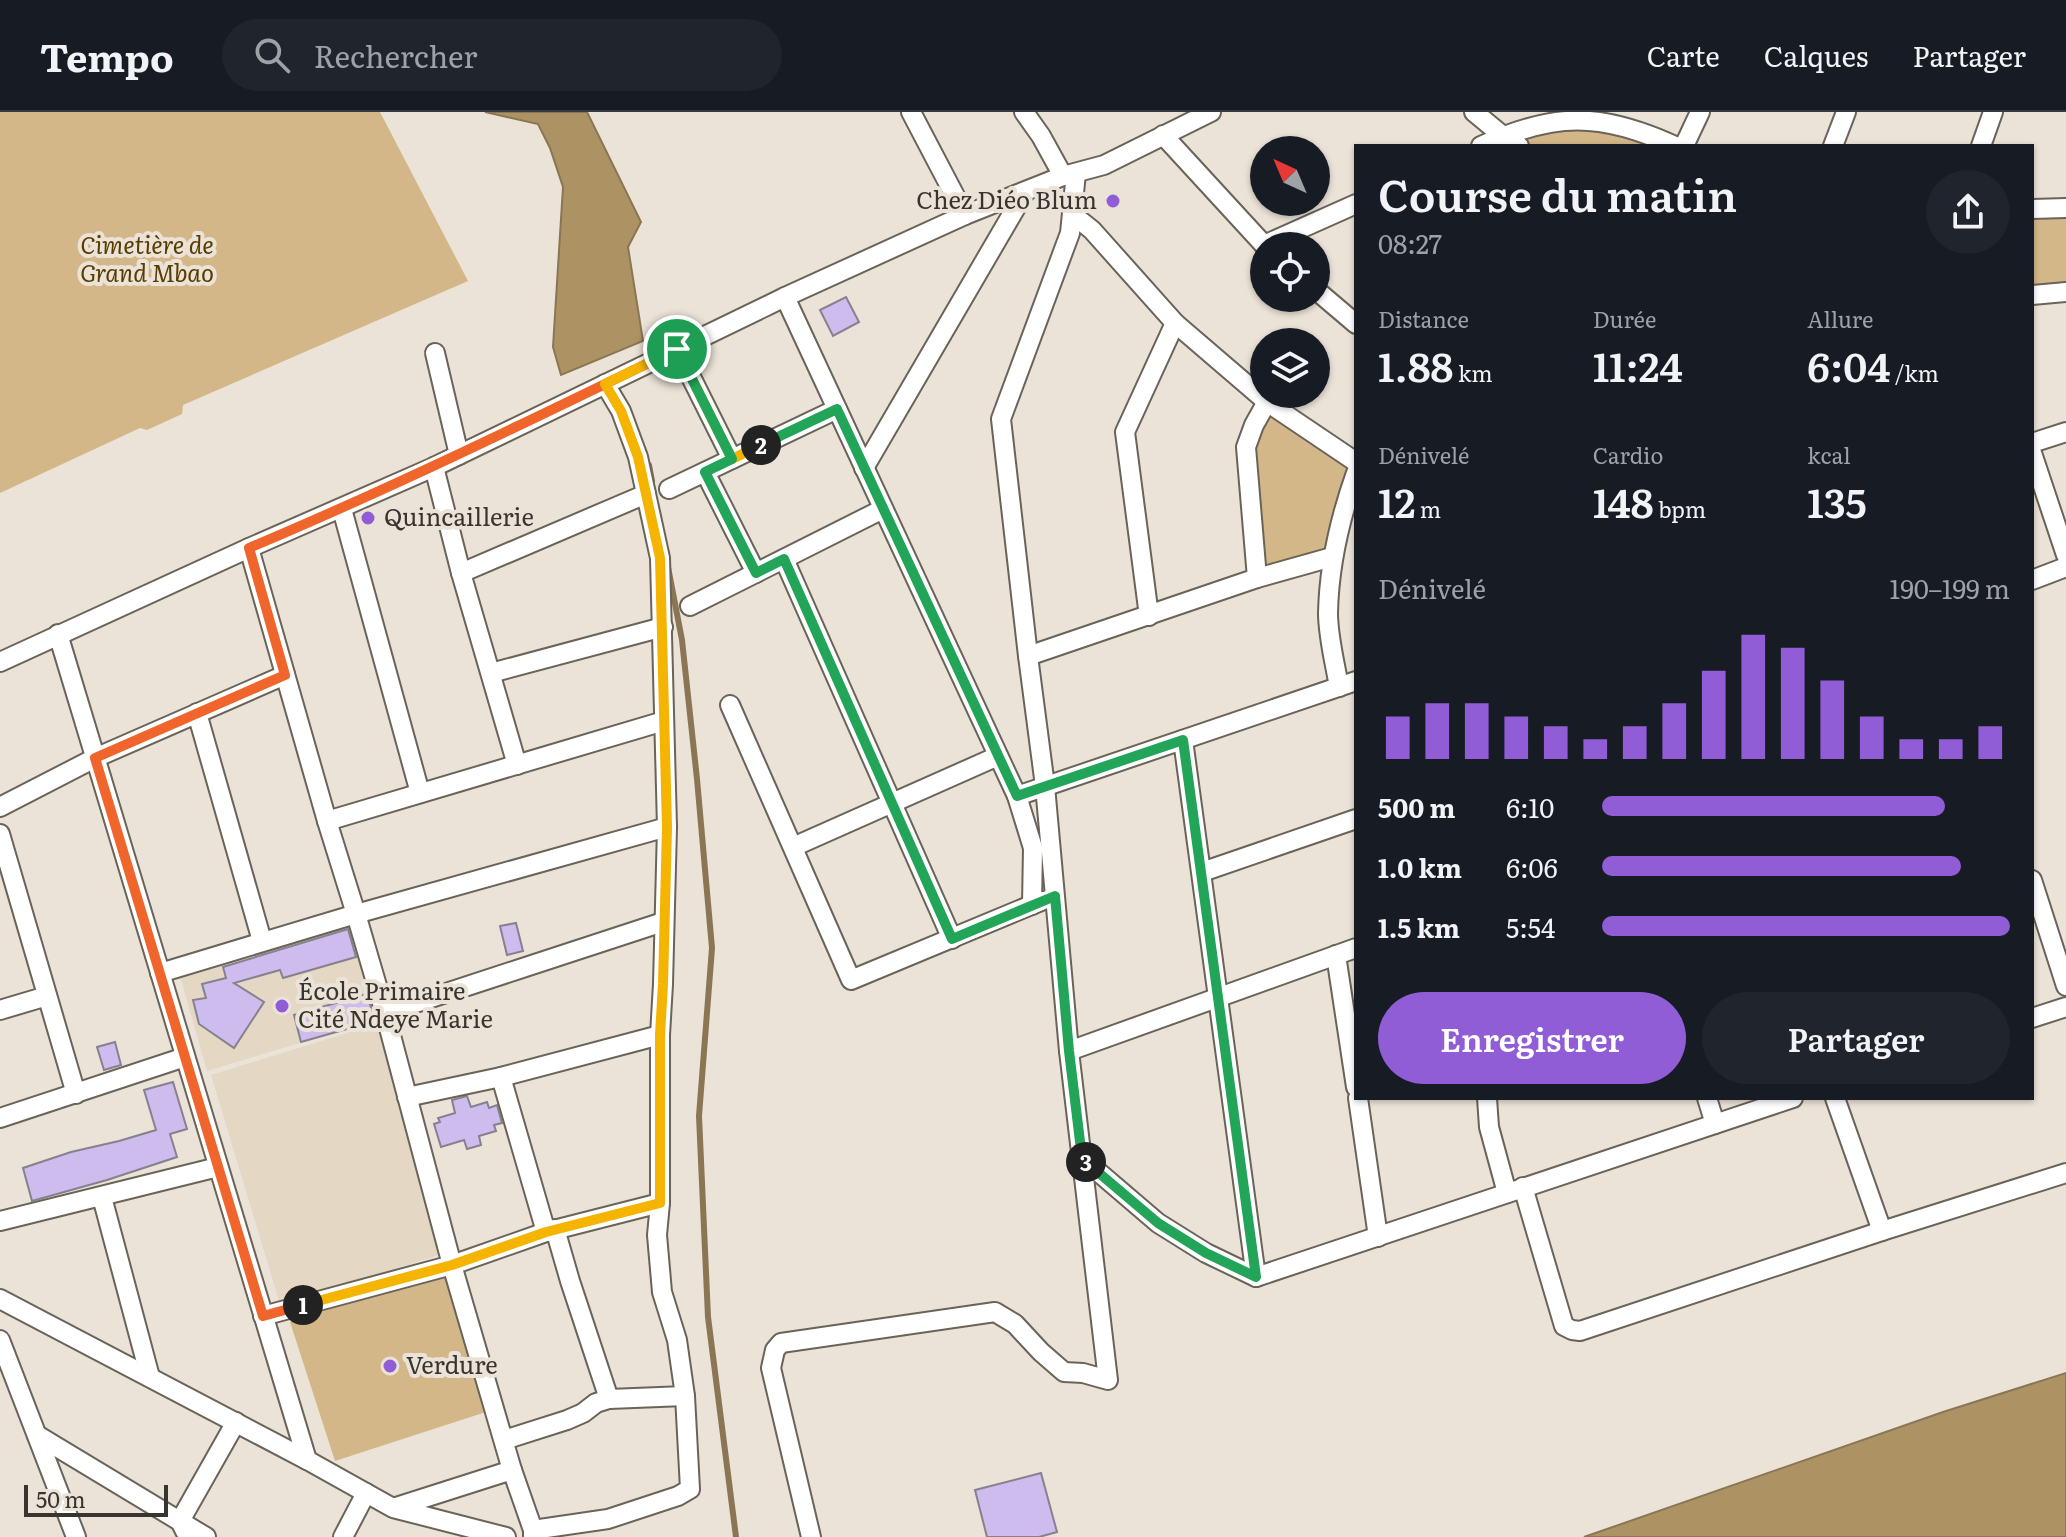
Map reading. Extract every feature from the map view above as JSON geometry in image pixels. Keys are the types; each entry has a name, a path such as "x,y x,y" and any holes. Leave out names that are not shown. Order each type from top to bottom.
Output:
{"street":[{"path":"911,112 965,215"},
{"path":"811,1537 771,1368 775,1350 781,1343 995,1312 1015,1324 1064,1372 1083,1373 1108,1380 1069,1051 1045,786 1001,419 1070,233 1072,214 1069,175 1024,112"},
{"path":"0,662 434,467 785,297 965,215 1069,175 1104,165 1211,112"},
{"path":"1474,112 1516,144"},
{"path":"1685,144 1700,112"},
{"path":"1834,144 1846,112"},
{"path":"1982,144 1993,112"},
{"path":"1485,144 1545,122 1587,119 1648,133 1671,144"},
{"path":"1163,135 1252,232"},
{"path":"864,468 1025,192"},
{"path":"1295,232 1354,205"},
{"path":"2034,209 2066,208"},
{"path":"1072,214 1092,230 1175,323 1250,387"},
{"path":"2034,295 2066,292"},
{"path":"785,297 1017,796 1033,848 1032,905"},
{"path":"1330,302 1354,322"},
{"path":"1149,616 1125,432 1175,323"},
{"path":"677,349 732,459"},
{"path":"435,353 459,455"},
{"path":"249,548 385,1013 452,1265 533,1534 608,1519 686,1493 690,1483 685,1396 677,1340 662,1292 657,1235 667,827 660,558 638,457 626,422 605,384"},
{"path":"1257,578 1246,447 1264,408"},
{"path":"1276,408 1354,461"},
{"path":"669,489 837,409"},
{"path":"2034,442 2066,432"},
{"path":"2034,459 2066,555"},
{"path":"434,467 461,573 517,765"},
{"path":"705,472 756,573"},
{"path":"1017,796 1347,684 1328,616 1332,557 1354,479"},
{"path":"461,573 646,494"},
{"path":"342,509 420,793"},
{"path":"690,606 883,509"},
{"path":"1028,656 1257,578 1332,557"},
{"path":"784,559 952,939"},
{"path":"2034,579 2066,567"},
{"path":"491,673 663,627"},
{"path":"58,634 307,1460"},
{"path":"0,807 95,758 285,675"},
{"path":"730,705 851,980 1055,896"},
{"path":"197,713 262,941"},
{"path":"327,821 664,721"},
{"path":"1183,740 1256,1277"},
{"path":"793,847 998,756"},
{"path":"1202,872 1354,820"},
{"path":"160,973 262,941 667,827"},
{"path":"0,834 76,1094"},
{"path":"2034,886 2066,986"},
{"path":"385,1013 663,922"},
{"path":"1069,1051 1354,949"},
{"path":"1336,955 1354,1074"},
{"path":"0,1010 47,996"},
{"path":"2034,1017 2066,1007"},
{"path":"407,1097 501,1077 660,1035"},
{"path":"0,1118 185,1057"},
{"path":"501,1077 609,1399"},
{"path":"1358,1100 1378,1237"},
{"path":"1487,1100 1489,1127 1564,1326 1572,1330 1580,1331 2066,1173"},
{"path":"1708,1100 1715,1124"},
{"path":"1082,1158 1158,1223 1206,1253 1256,1277 1787,1100"},
{"path":"1836,1100 1882,1231"},
{"path":"0,1221 218,1167"},
{"path":"102,1197 150,1377"},
{"path":"263,1316 452,1265 550,1230 660,1203"},
{"path":"0,1299 393,1508 464,1531 506,1537"},
{"path":"0,1340 5,1368 37,1435 76,1537"},
{"path":"504,1440 567,1420 609,1399 685,1396"},
{"path":"184,1529 236,1422"},
{"path":"37,1435 184,1529 206,1537"},
{"path":"393,1508 512,1470"},
{"path":"343,1537 366,1493"}],"shaded area":[{"path":"485,112 587,112 641,222 628,247 643,341 561,375 553,347 563,187 538,124"},
{"name":"École Primaire Cité Ndeye Marie","path":"352,924 380,1019 207,1071 180,976"},
{"path":"376,1024 446,1253 280,1304 211,1075"},
{"path":"2066,1373 2066,1537 1584,1537 1943,1412"}],"green space":[{"name":"Cimetière de Grand Mbao","path":"0,112 380,112 468,281 183,405 182,414 147,430 140,428 0,493"},
{"path":"1589,121 1654,144 1514,144 1547,125"},
{"path":"2066,205 2066,290 2034,294 2034,207"},
{"path":"1265,408 1269,408 1354,464 1354,472 1328,559 1265,575 1251,448"},
{"name":"Verdure","path":"444,1272 489,1411 335,1461 290,1322"}],"building":[{"path":"846,297 859,322 833,336 820,310"},
{"path":"516,923 523,951 507,955 500,926"},
{"path":"348,929 356,957 283,978 280,970 234,983 264,1002 234,1048 199,1024 193,1000 206,998 202,984 226,978 223,967"},
{"path":"367,994 375,1021 301,1042 294,1015"},
{"path":"115,1042 121,1065 104,1070 97,1047"},
{"path":"173,1082 187,1129 170,1134 177,1157 32,1201 23,1168 156,1130 144,1090"},
{"path":"467,1096 471,1107 487,1102 489,1108 497,1105 502,1123 494,1125 496,1131 479,1136 481,1145 467,1149 464,1140 441,1147 434,1124 440,1122 438,1118 455,1113 452,1100"},
{"path":"1041,1473 1057,1532 1039,1537 987,1537 975,1490"}],"waterway":[{"path":"649,465 652,481"},
{"path":"668,567 682,640 712,948 699,1116 708,1317 736,1537"}],"place":[{"name":"Chez Diéo Blum","path":"1113,201"},
{"name":"Quincaillerie","path":"368,518"},
{"name":"École Primaire Cité Ndeye Marie","path":"282,1006"},
{"name":"Verdure","path":"390,1366"}],"route":[{"path":"677,349 434,467 249,548 285,675 95,758 263,1316 452,1265 546,1232 660,1203 660,1035 667,827 660,558 638,457 621,411 605,384 677,349 732,459 837,409 1017,796 1183,740 1256,1277 1206,1253 1158,1223 1082,1158 1055,896 952,939 784,559 756,573 705,472 732,459 705,404 677,349"}]}
